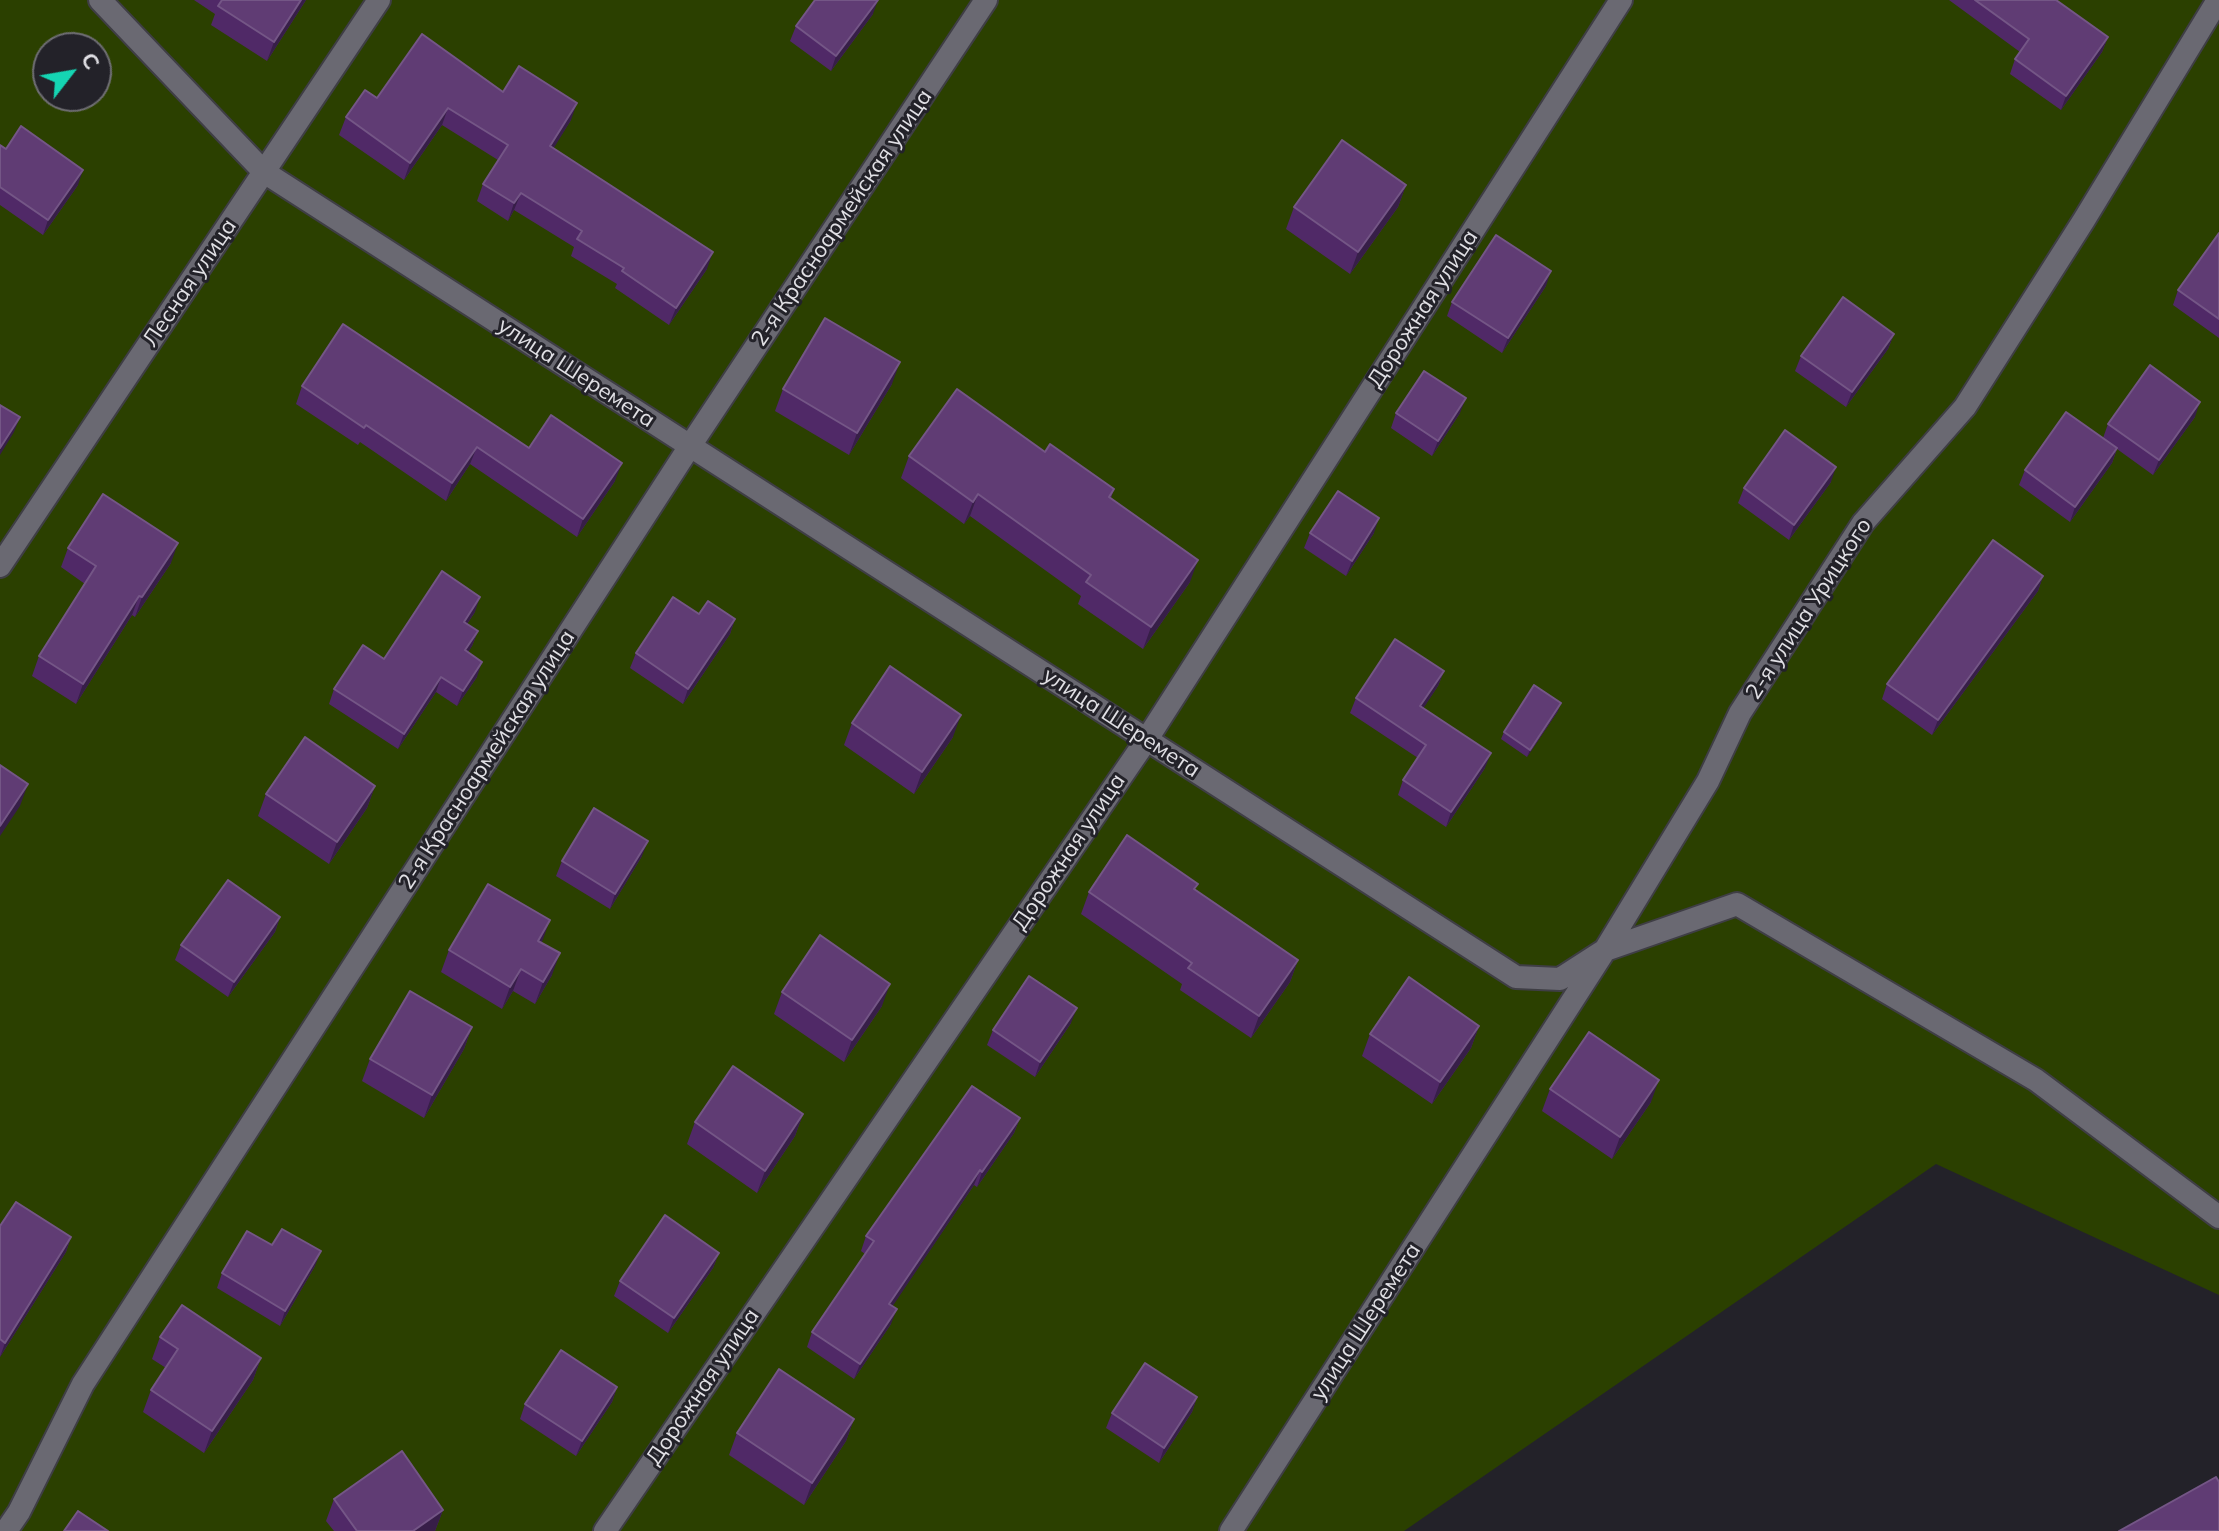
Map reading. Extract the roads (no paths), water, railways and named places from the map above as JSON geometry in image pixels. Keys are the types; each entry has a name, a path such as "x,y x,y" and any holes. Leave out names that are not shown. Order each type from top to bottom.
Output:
{"street":[{"name":"улица Шеремета","path":"100,0 264,172 1516,977 1560,979 1605,950"},
{"name":"Лесная улица","path":"0,566 379,0"},
{"name":"2-я Красноармейская улица","path":"6,1531 19,1512 83,1384 690,446 986,0"},
{"name":"Дорожная улица","path":"605,1531 1147,739 1621,0"},
{"name":"2-я улица Урицкого","path":"1605,950 1708,781 1740,713 1863,523 1965,407 2218,0"},
{"path":"1605,950 1737,904 2036,1080 2219,1217"},
{"name":"улица Шеремета","path":"1231,1531 1605,950"}]}
